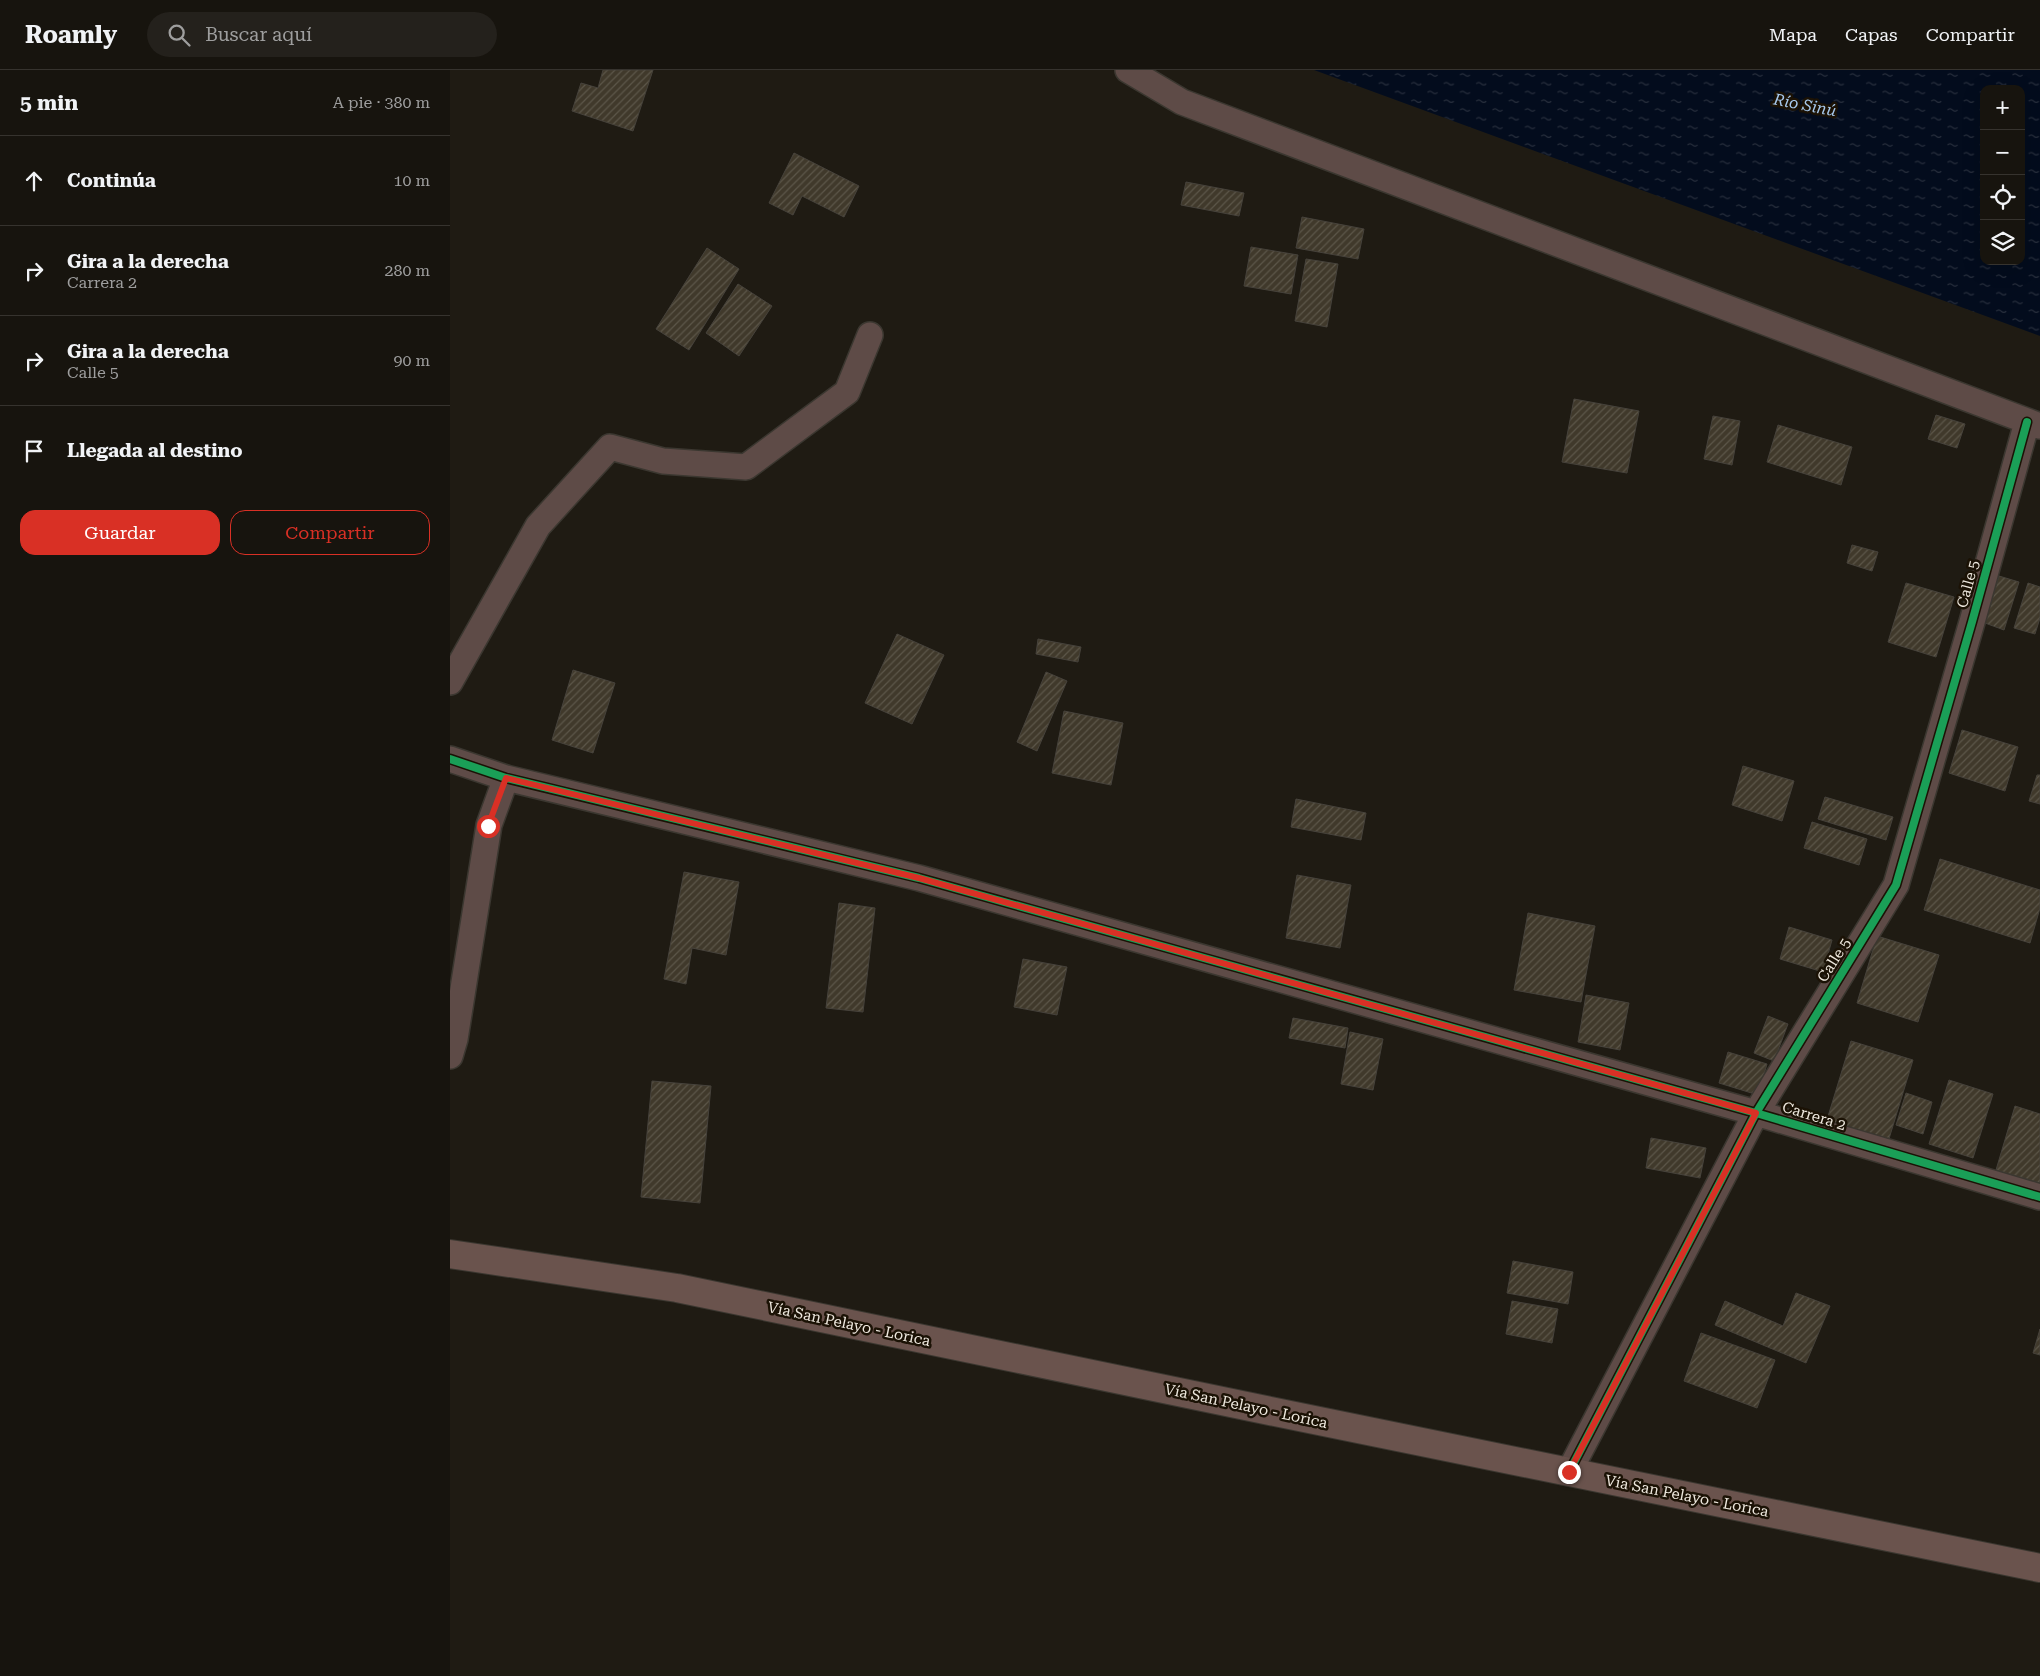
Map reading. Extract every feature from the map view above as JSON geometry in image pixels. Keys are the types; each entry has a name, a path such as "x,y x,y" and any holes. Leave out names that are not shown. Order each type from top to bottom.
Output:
{"main road":[{"name":"Vía San Pelayo - Lorica","path":"450,1254 677,1288 2040,1568"}],"street":[{"path":"1128,70 1182,102 2033,424"},
{"path":"450,682 538,526 610,447 663,461 746,467 846,392 870,336"},
{"name":"Calle 5","path":"1569,1472 1756,1113 1896,886 1972,622 2033,424"},
{"name":"Carrera 2","path":"450,759 506,778 919,878 1756,1113 2040,1197"},
{"path":"450,1056 455,1039 488,826 506,778"}],"water":[{"name":"Río Sinú","path":"1314,70 2040,70 2040,336"}],"building":[{"path":"603,70 653,70 633,131 572,111 581,83 598,88"},
{"path":"794,153 859,186 844,217 802,196 793,215 769,203"},
{"path":"1186,182 1244,193 1239,216 1181,205"},
{"path":"1302,217 1364,229 1358,259 1296,248"},
{"path":"1251,247 1298,255 1291,294 1244,286"},
{"path":"707,248 739,269 689,350 656,329"},
{"path":"1306,259 1338,264 1327,327 1295,321"},
{"path":"738,284 772,306 739,356 706,333"},
{"path":"1574,399 1639,411 1627,473 1562,462"},
{"path":"1936,415 1965,424 1957,448 1928,439"},
{"path":"1713,416 1740,421 1732,465 1704,459"},
{"path":"1778,425 1852,447 1841,485 1767,462"},
{"path":"1852,545 1878,552 1872,571 1847,563"},
{"path":"1999,576 2019,582 2004,630 1985,623"},
{"path":"1906,583 1954,597 1936,657 1888,642"},
{"path":"2028,583 2040,587 2040,618 2035,634 2014,628"},
{"path":"897,634 944,655 912,724 865,703"},
{"path":"1038,639 1081,647 1078,662 1036,654"},
{"path":"573,670 615,683 593,753 552,740"},
{"path":"1046,672 1067,681 1037,751 1017,742"},
{"path":"1064,711 1123,723 1111,785 1052,773"},
{"path":"1962,730 2018,747 2005,791 1949,773"},
{"path":"1743,766 1794,781 1782,821 1732,805"},
{"path":"2037,775 2040,775 2040,804 2029,801"},
{"path":"1825,797 1893,817 1886,840 1818,819"},
{"path":"1296,799 1366,813 1361,840 1291,827"},
{"path":"1812,822 1867,839 1859,865 1804,848"},
{"path":"1940,859 2040,890 2040,908 2030,943 1924,910"},
{"path":"684,872 739,882 726,955 692,948 686,984 664,979"},
{"path":"1297,875 1351,885 1340,948 1286,938"},
{"path":"839,903 875,908 863,1012 826,1008"},
{"path":"1528,913 1595,926 1581,1002 1514,990"},
{"path":"1789,927 1832,940 1823,972 1780,959"},
{"path":"1877,936 1939,955 1918,1022 1857,1003"},
{"path":"1023,959 1067,967 1057,1015 1014,1007"},
{"path":"1586,995 1629,1003 1620,1050 1578,1042"},
{"path":"1768,1016 1788,1024 1774,1061 1754,1053"},
{"path":"1293,1018 1348,1028 1345,1048 1289,1038"},
{"path":"1350,1032 1383,1039 1373,1090 1341,1084"},
{"path":"1851,1041 1913,1060 1888,1142 1826,1123"},
{"path":"1728,1052 1767,1064 1758,1095 1719,1083"},
{"path":"1949,1080 1993,1094 1973,1158 1929,1144"},
{"path":"652,1081 711,1086 700,1203 641,1197"},
{"path":"1906,1093 1932,1102 1923,1134 1896,1125"},
{"path":"2015,1106 2040,1114 2040,1183 1996,1170"},
{"path":"1651,1138 1706,1148 1700,1178 1646,1168"},
{"path":"1513,1261 1573,1272 1568,1304 1507,1293"},
{"path":"1796,1293 1830,1306 1806,1363 1715,1325 1725,1301 1783,1326"},
{"path":"1512,1301 1558,1309 1552,1343 1506,1334"},
{"path":"2040,1329 2040,1355 2033,1353"},
{"path":"1701,1333 1775,1360 1757,1408 1684,1381"}],"cycle path":[{"path":"1569,1472 1756,1113 1896,885 1972,622 2027,422"},
{"path":"450,759 506,778 919,878 1756,1113 2040,1197"}],"route":[{"path":"488,826 506,778 919,878 1756,1113 1569,1472"}]}
